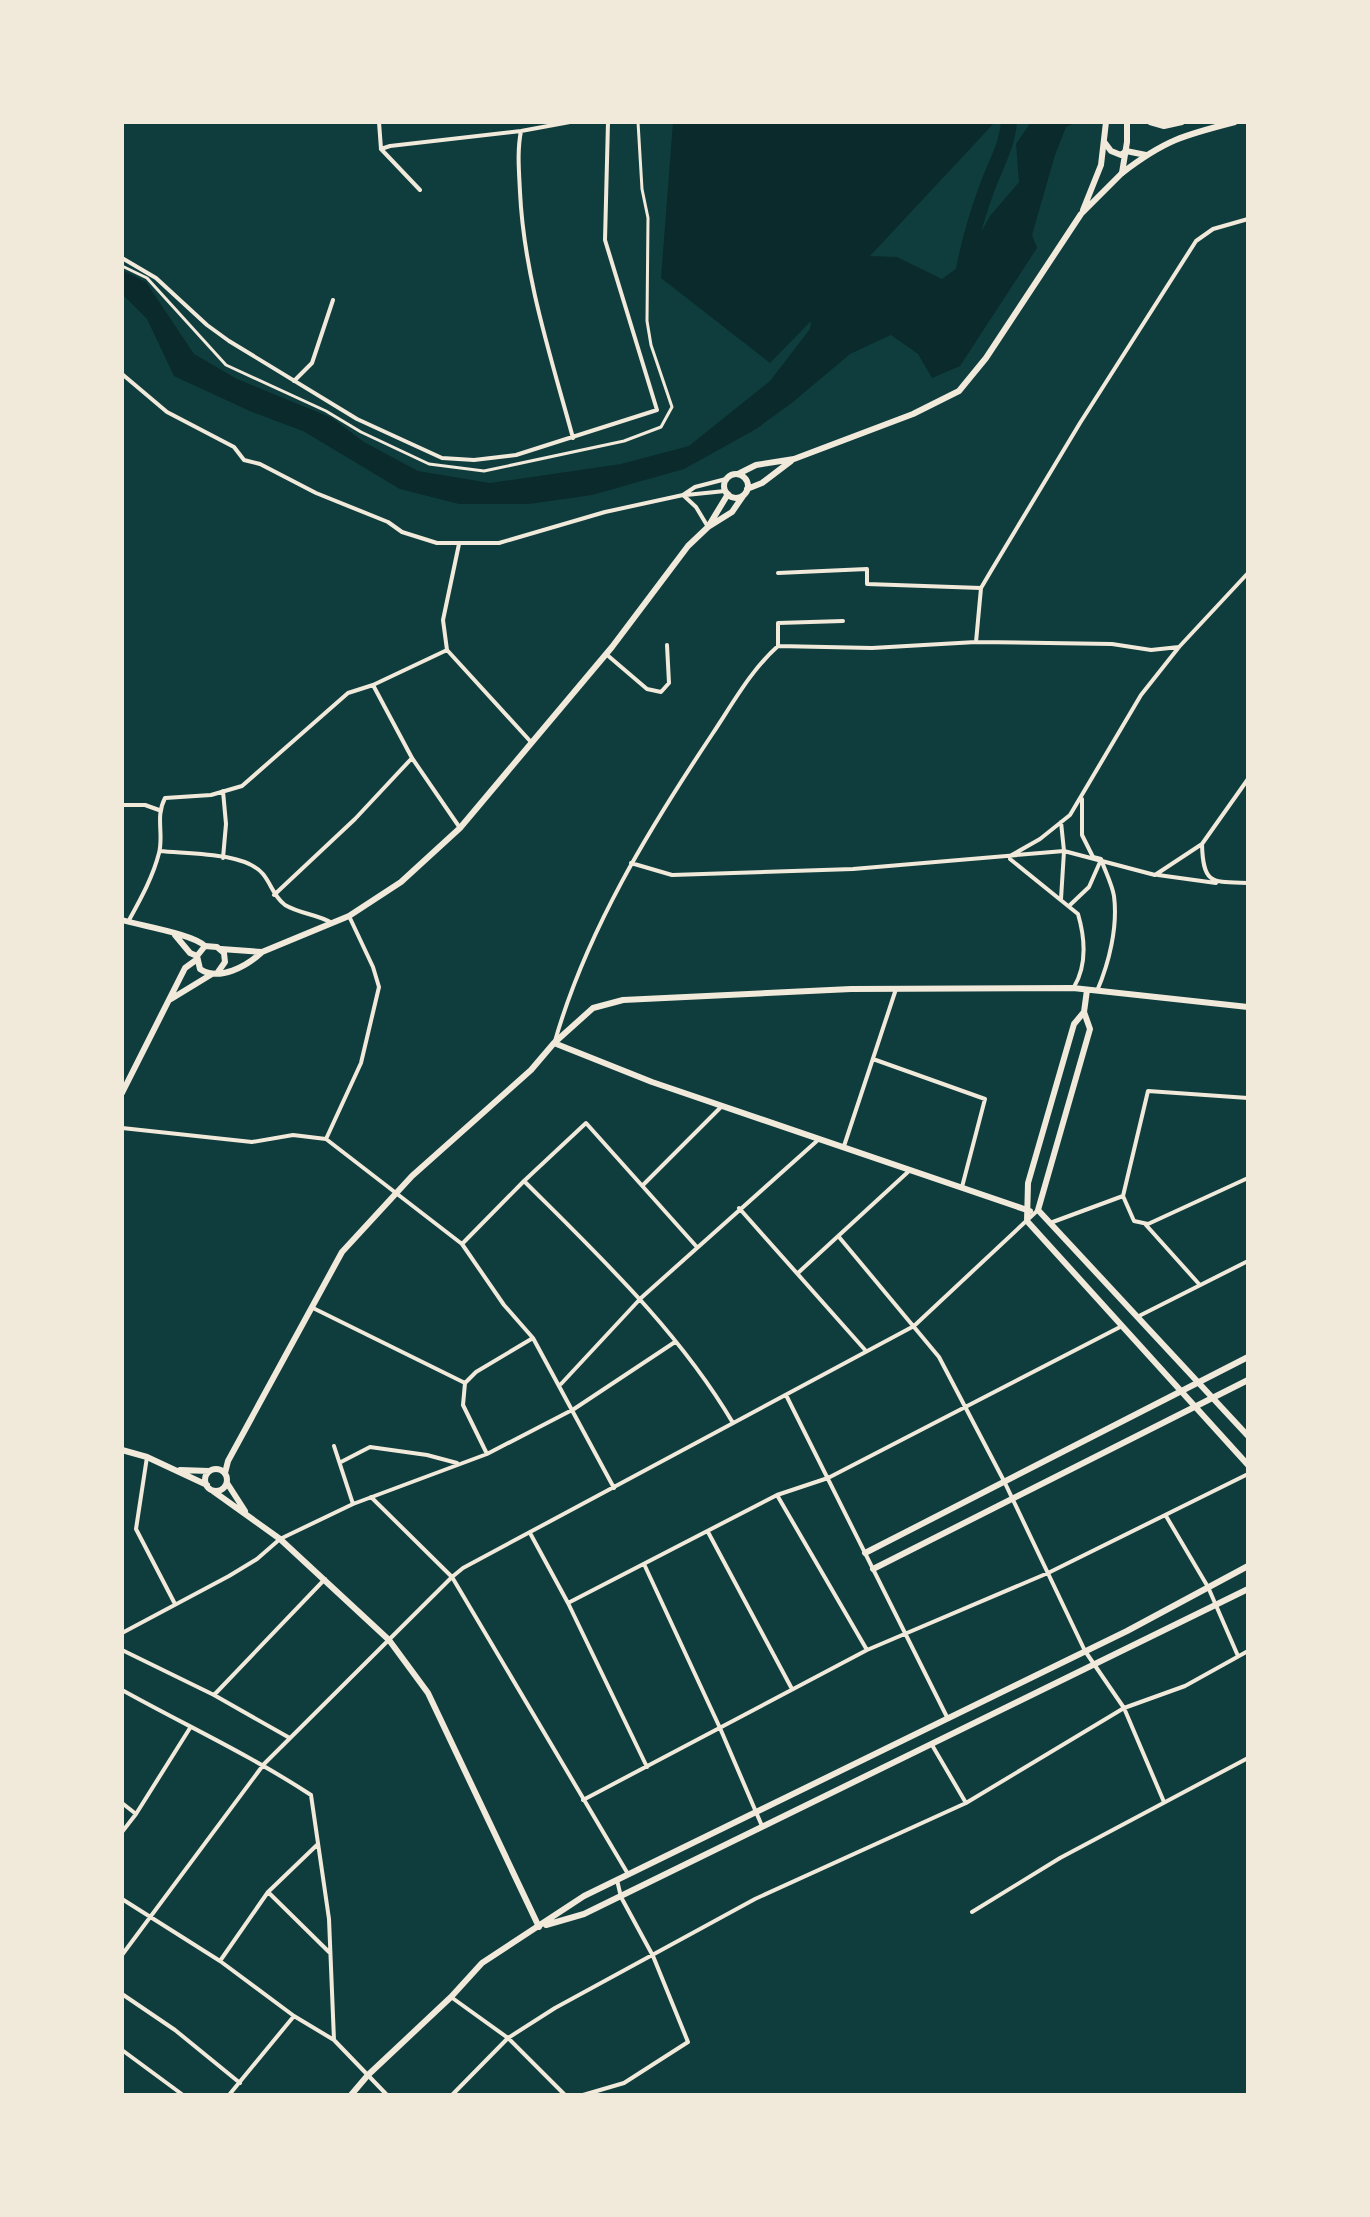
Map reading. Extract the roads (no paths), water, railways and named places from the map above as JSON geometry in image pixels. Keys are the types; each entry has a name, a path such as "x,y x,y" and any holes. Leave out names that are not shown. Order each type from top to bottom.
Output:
{"street":[{"path":"379,122 381,149 420,190"},
{"path":"381,149 570,122"},
{"path":"122,258 156,278 207,325 357,419 442,458 474,460 516,455 657,410 605,240 608,122"},
{"path":"122,266 147,278 226,365 326,411 361,432 429,464 484,471 624,441 661,427 672,407 651,345 647,321 648,218 642,189 638,122"},
{"path":"683,495 695,487 726,479 756,465 794,459 913,414 959,391 986,358 1081,214 1101,165 1106,126 1112,122"},
{"path":"1122,173 1127,122"},
{"path":"1150,122 1164,126 1182,122"},
{"path":"1081,214 1122,173 1146,155 1181,136 1235,122"},
{"path":"521,131 518,147 522,230 534,296 573,438"},
{"path":"1105,143 1116,154 1126,151 1146,155"},
{"path":"976,642 981,588 1080,423 1196,241 1213,229 1248,219"},
{"path":"294,381 312,363 333,300"},
{"path":"122,374 167,412 234,447 244,460 260,464 417,538 459,544 499,543 605,512 683,495 727,492 735,497 762,483 794,459"},
{"path":"175,935 196,958 200,969 225,973 241,967 262,952 349,916 401,882 460,828 606,654 688,546 708,527 732,512 745,492 747,481 738,474"},
{"path":"708,527 727,492 726,479"},
{"path":"683,495 696,507 708,527"},
{"path":"459,544 443,620 447,650 531,742"},
{"path":"778,573 867,569 867,584 981,588"},
{"path":"1008,857 1040,839 1070,815 1141,695 1179,647 1248,573"},
{"path":"778,646 778,623 843,621"},
{"path":"554,1043 580,966 631,863 761,660 778,646 872,648 976,642 1112,644 1151,650 1179,647"},
{"path":"606,654 647,689 661,692 669,683 667,645"},
{"path":"262,952 205,946 189,936 125,921 146,890 160,851 159,810 165,798 211,795 242,786 348,693 373,685 447,650"},
{"path":"373,685 412,758 460,828"},
{"path":"274,895 355,819 412,758"},
{"path":"1155,875 1202,844 1248,779"},
{"path":"223,791 226,824 223,858"},
{"path":"1082,797 1082,835 1093,857 1155,875 1218,883 1248,883"},
{"path":"122,805 145,805 159,810"},
{"path":"1061,822 1064,851 1061,900"},
{"path":"1202,844 1202,867 1206,876 1218,883"},
{"path":"160,851 245,861 263,873 274,895 286,905 321,916 332,923"},
{"path":"631,863 672,875 853,869 1064,851 1101,859"},
{"path":"1008,857 1078,914 1084,936 1083,960 1073,988"},
{"path":"1070,905 1089,887 1101,859"},
{"path":"1097,991 1105,973 1114,916 1114,895 1101,859"},
{"path":"326,1139 361,1063 379,987 349,916"},
{"path":"122,1093 185,968 205,946"},
{"path":"167,1001 215,973 225,962 221,949"},
{"path":"247,1514 227,1483 225,1473 228,1461 342,1252 412,1176 531,1070 554,1043 593,1008 623,1000 896,989 1073,988 1248,1007"},
{"path":"844,1146 896,989"},
{"path":"122,1955 264,1764 463,1568 914,1326 1038,1210 1090,1029 1084,1012 1087,990"},
{"path":"1084,1012 1074,1024 1028,1183 1027,1221 1248,1465"},
{"path":"554,1043 652,1082 844,1146 1027,1212 1038,1210"},
{"path":"873,1059 985,1099 962,1189"},
{"path":"1248,1098 1148,1091 1123,1196 1134,1221 1145,1223 1248,1178"},
{"path":"643,1185 723,1105"},
{"path":"462,1244 586,1123 696,1246"},
{"path":"122,1128 252,1142 293,1135 326,1139 462,1244 504,1305 533,1338 614,1488"},
{"path":"560,1385 641,1298 820,1138"},
{"path":"798,1273 909,1171"},
{"path":"524,1181 641,1298 707,1380 733,1423"},
{"path":"1049,1224 1123,1196"},
{"path":"739,1208 866,1351"},
{"path":"1038,1210 1248,1436"},
{"path":"1145,1223 1200,1284"},
{"path":"839,1237 939,1357 1004,1481 1085,1651 1124,1708 1164,1802"},
{"path":"1137,1317 1248,1261"},
{"path":"312,1307 465,1383"},
{"path":"568,1603 777,1495 828,1478 1122,1326"},
{"path":"487,1454 463,1405 465,1383 476,1372 533,1338"},
{"path":"122,1633 257,1559 280,1539 353,1504 487,1454 574,1409 675,1342"},
{"path":"865,1553 1248,1357"},
{"path":"873,1569 1248,1380"},
{"path":"786,1395 948,1719"},
{"path":"334,1446 353,1504"},
{"path":"341,1462 370,1447 458,1463"},
{"path":"122,1450 176,1470 210,1488 247,1514 280,1539 389,1640 428,1693 539,1927"},
{"path":"147,1457 136,1529 175,1604"},
{"path":"176,1470 218,1469 225,1473"},
{"path":"210,1471 205,1477 210,1488"},
{"path":"583,1800 867,1650 1048,1573 1248,1474"},
{"path":"210,1488 221,1490 227,1483"},
{"path":"777,1495 867,1650"},
{"path":"371,1497 452,1577 628,1874"},
{"path":"1165,1515 1208,1587 1238,1656"},
{"path":"708,1532 792,1689"},
{"path":"530,1533 568,1603 647,1767"},
{"path":"643,1563 763,1828"},
{"path":"351,2095 482,1963 584,1896 1085,1651 1248,1566"},
{"path":"214,1695 325,1579"},
{"path":"539,1927 584,1914 621,1897 1248,1589"},
{"path":"122,1650 214,1695 288,1737"},
{"path":"452,2095 508,2038 555,2008 755,1899 966,1803 1124,1708 1185,1686 1248,1651"},
{"path":"122,1690 264,1764 311,1795 329,1919 334,2040"},
{"path":"122,1832 190,1728"},
{"path":"932,1745 966,1803"},
{"path":"972,1912 1060,1858 1248,1758"},
{"path":"122,1803 136,1814"},
{"path":"220,1961 268,1892 318,1844"},
{"path":"583,2095 624,2083 688,2042 653,1956 621,1897 617,1880"},
{"path":"268,1892 329,1952"},
{"path":"122,1899 220,1961 294,2016 334,2040 387,2095"},
{"path":"122,1994 175,2030 240,2083"},
{"path":"451,1997 508,2038 565,2095"},
{"path":"229,2095 294,2016"},
{"path":"122,2050 183,2095"}],"water":[{"path":"673,122 995,122 870,256 897,257 942,279 964,263 990,216 1019,182 1016,144 1031,122 1077,122 1066,127 1055,155 1032,235 1037,248 960,366 932,378 918,354 891,335 850,354 756,429 684,469 592,495 529,504 459,504 400,489 303,431 252,412 174,376 147,319 122,294 122,270 146,282 194,354 237,379 332,418 364,442 418,471 490,483 621,464 689,446 770,381 810,329 811,321 770,363 661,278"}],"waterway":[{"path":"962,281 976,222 1003,148 1009,122"}]}
